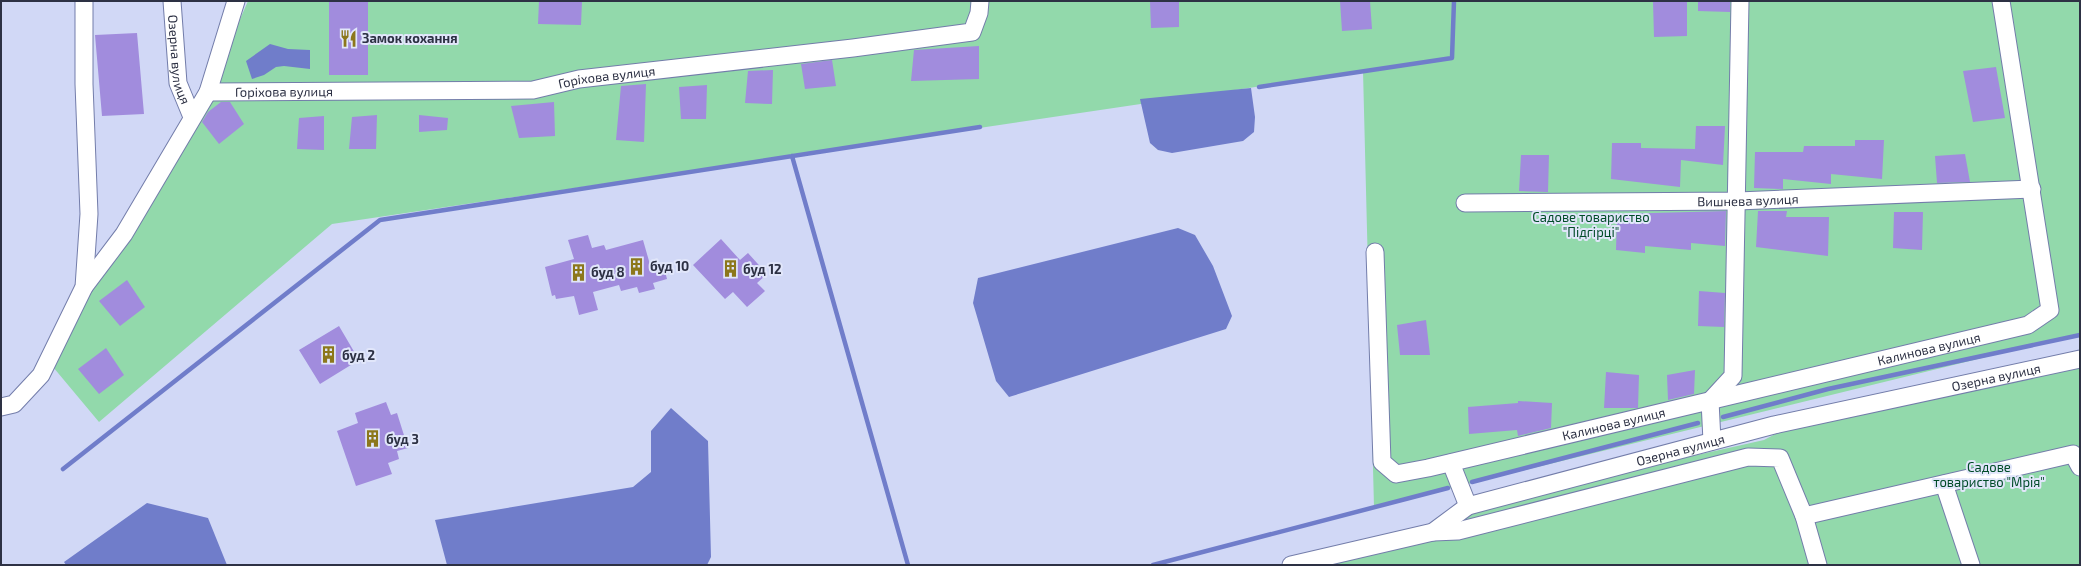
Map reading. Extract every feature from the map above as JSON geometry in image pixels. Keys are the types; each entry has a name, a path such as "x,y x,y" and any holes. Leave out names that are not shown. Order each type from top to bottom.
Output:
{"street":[{"path":"84,1 84,84 89,214 84,287"},
{"name":"Озерна вулиця","path":"172,1 178,83 192,117"},
{"path":"1,407 14,404 41,375 84,287 124,234 208,92 236,1"},
{"name":"Горіхова вулиця","path":"208,92 533,90 579,79 853,48 972,32 979,12 980,1"},
{"path":"1712,441 1710,430 1710,401 1733,376 1738,201 1740,1"},
{"path":"2000,1 2032,189"},
{"name":"Вишнева вулиця","path":"1464,204 1738,201 2032,189"},
{"name":"Калинова вулиця","path":"1375,252 1382,462 1396,474 1451,463 2028,325 2050,310 2032,189"},
{"name":"Озерна вулиця","path":"1291,565 1322,561 1433,532 1468,506 1712,441 1782,423 2080,359"},
{"path":"1804,516 2073,454 2080,467"},
{"path":"1433,532 1458,531 1748,457 1780,458 1804,516 1818,565"},
{"path":"1451,463 1468,506"},
{"path":"1944,484 1971,565"}],"green space":[{"name":"Садове товариство \"Підгірці\"","path":"248,1 2080,1 2080,334 1374,507 1363,71 332,224 99,422 48,361 208,92"},
{"name":"Садове товариство \"Мрія\"","path":"2080,360 2080,565 1291,565 1433,532 1469,506 1764,440 1781,431"}],"water":[{"path":"270,44 288,49 310,50 310,69 284,66 276,67 264,75 252,79 246,61"},
{"path":"1251,88 1255,117 1254,132 1243,141 1172,153 1158,150 1150,143 1140,99"},
{"path":"1178,228 1195,235 1213,266 1232,316 1226,329 1009,397 996,381 973,303 978,278"},
{"path":"671,408 708,441 711,557 707,565 447,565 435,520 633,487 651,472 651,431"},
{"path":"147,503 208,518 227,565 66,565 64,562"}],"building":[{"name":"Замок кохання","path":"329,1 368,1 368,75 329,75"},
{"path":"539,1 582,1 581,25 538,24"},
{"path":"1150,1 1179,1 1179,27 1151,28"},
{"path":"1340,1 1370,1 1372,29 1342,31"},
{"path":"1698,1 1730,1 1730,12 1698,11"},
{"path":"1653,2 1687,2 1687,36 1654,37"},
{"path":"137,33 144,114 102,116 95,35"},
{"path":"979,46 979,79 911,81 914,50"},
{"path":"832,60 836,86 805,89 801,64"},
{"path":"1996,67 2005,118 1973,122 1963,71"},
{"path":"773,70 772,104 745,103 748,71"},
{"path":"646,84 644,142 616,140 621,86"},
{"path":"707,85 706,119 681,119 679,87"},
{"path":"221,102 230,102 244,124 219,144 202,122 208,112"},
{"path":"554,102 555,136 519,138 511,106"},
{"path":"377,115 376,149 349,149 352,117"},
{"path":"419,115 448,118 447,130 419,132"},
{"path":"324,116 324,150 297,149 299,118"},
{"path":"1696,126 1725,126 1723,165 1681,160 1680,187 1611,179 1612,143 1641,143 1641,148 1695,149"},
{"path":"1855,140 1884,140 1882,179 1831,174 1831,184 1783,179 1783,189 1754,188 1755,152 1803,152 1804,146 1855,146"},
{"path":"1965,154 1970,182 1937,183 1935,156"},
{"path":"1521,155 1549,155 1548,192 1519,191"},
{"path":"1726,211 1725,246 1691,243 1691,250 1645,246 1645,253 1616,250 1617,214"},
{"path":"1758,211 1787,211 1786,217 1829,217 1828,256 1756,247"},
{"path":"1894,212 1923,212 1922,250 1893,248"},
{"path":"588,235 592,248 604,245 606,250 643,240 651,268 663,264 667,279 653,283 655,289 639,293 637,287 621,291 619,285 593,292 598,310 579,315 574,296 556,299 555,295 552,296 545,267 574,259 568,240"},
{"name":"буд 12","path":"721,239 740,260 748,253 767,274 757,283 765,291 747,307 733,292 725,299 693,265"},
{"path":"127,280 145,307 120,326 99,301"},
{"path":"1699,291 1725,293 1724,327 1698,326"},
{"path":"1426,320 1430,355 1400,355 1397,325"},
{"name":"буд 2","path":"339,326 359,360 320,384 299,350"},
{"path":"106,348 124,375 99,394 78,369"},
{"path":"1695,370 1694,394 1668,400 1667,375"},
{"path":"1606,372 1639,375 1638,408 1604,408"},
{"path":"1518,401 1552,403 1551,428 1518,436 1517,430 1469,434 1468,407 1518,403"},
{"name":"буд 3","path":"386,402 391,415 397,413 408,448 397,451 399,459 388,463 392,474 356,486 337,431 358,423 355,413"}],"waterway":[{"path":"1259,87 1452,58 1454,1"},
{"path":"63,469 380,220 980,127"},
{"path":"792,156 908,565"},
{"path":"1723,417 1828,389 2080,335"},
{"path":"1472,482 1698,423"},
{"path":"1153,565 1448,488"}],"place":[{"name":"Замок кохання","path":"349,38"},
{"name":"буд 10","path":"637,266"},
{"name":"буд 12","path":"730,269"},
{"name":"буд 8","path":"578,272"},
{"name":"буд 2","path":"329,355"},
{"name":"буд 3","path":"373,439"}]}
